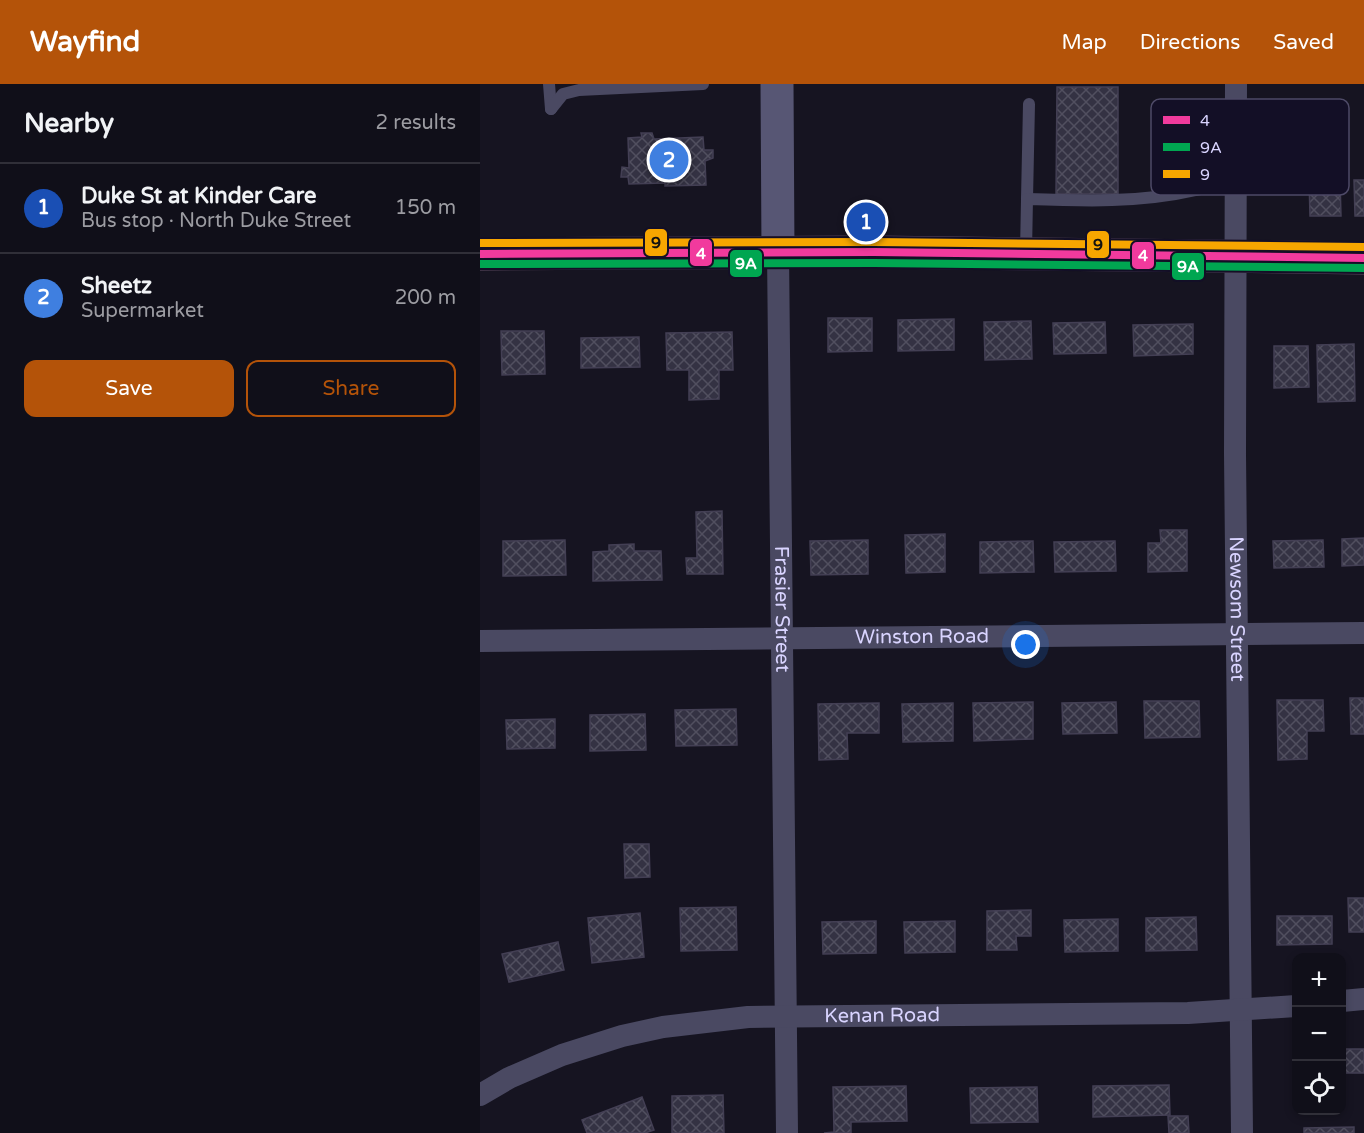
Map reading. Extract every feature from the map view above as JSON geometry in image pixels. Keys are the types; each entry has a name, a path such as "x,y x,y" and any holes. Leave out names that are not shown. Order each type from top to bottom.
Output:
{"highway":[{"path":"480,254 778,252 1364,258"}],"street":[{"name":"Frasier Street","path":"777,84 786,1133"},
{"name":"Newsom Street","path":"1236,195 1237,634 1242,1133"},
{"name":"Winston Road","path":"480,641 1364,633"},
{"path":"1346,1001 1364,999"},
{"name":"Kenan Road","path":"480,1095 509,1078 562,1054 622,1036 748,1017 1188,1013 1292,1006"}],"lane":[{"path":"549,84 551,109 563,94 579,87 703,84"},
{"path":"1026,254 1029,104"},
{"path":"1027,199 1098,202 1167,195"}],"building":[{"path":"1057,87 1118,87 1118,194 1056,194"},
{"path":"641,133 652,133 654,139 703,137 704,150 713,150 713,158 705,161 706,185 629,184 628,177 621,177 622,167 629,168 628,138 642,137"},
{"path":"1354,180 1364,180 1364,216 1355,216"},
{"path":"1309,195 1340,195 1341,216 1310,216"},
{"path":"828,318 872,318 872,351 828,352"},
{"path":"954,319 954,350 898,351 898,320"},
{"path":"1031,321 1032,359 985,360 984,322"},
{"path":"1105,322 1106,353 1054,354 1053,323"},
{"path":"1193,324 1193,354 1134,356 1133,325"},
{"path":"501,331 544,331 545,374 502,375"},
{"path":"732,332 733,370 719,370 719,399 689,400 689,370 667,370 666,333"},
{"path":"639,337 640,367 581,368 581,338"},
{"path":"1354,344 1355,401 1318,402 1317,345"},
{"path":"1274,346 1308,346 1309,387 1274,388"},
{"path":"722,511 723,574 687,574 686,558 697,558 696,512"},
{"path":"1160,530 1187,530 1187,571 1148,572 1148,543 1161,543"},
{"path":"945,534 945,572 906,573 905,535"},
{"path":"1364,538 1364,565 1342,566 1342,539"},
{"path":"565,540 566,575 503,576 503,541"},
{"path":"868,540 868,574 811,575 810,541"},
{"path":"1323,540 1324,567 1274,568 1273,541"},
{"path":"1033,541 1034,572 980,573 980,542"},
{"path":"1115,541 1116,571 1055,572 1054,542"},
{"path":"634,544 634,551 661,551 662,580 593,581 593,552 609,551 609,545"},
{"path":"1350,698 1364,698 1364,734 1351,734"},
{"path":"1277,700 1323,700 1324,731 1307,731 1307,759 1278,760"},
{"path":"1144,701 1199,701 1200,737 1145,738"},
{"path":"1033,702 1033,739 974,741 973,703"},
{"path":"1116,702 1117,733 1063,734 1062,703"},
{"path":"879,703 879,733 847,733 848,759 819,760 818,704"},
{"path":"953,703 953,741 903,742 902,704"},
{"path":"736,709 737,745 676,746 675,710"},
{"path":"645,714 646,750 590,751 590,715"},
{"path":"555,719 555,748 507,749 506,720"},
{"path":"624,844 649,844 650,877 625,878"},
{"path":"1348,898 1364,898 1364,932 1349,932"},
{"path":"736,907 737,950 681,951 680,908"},
{"path":"1031,910 1031,936 1016,936 1017,950 987,950 987,911"},
{"path":"640,913 644,957 592,963 588,918"},
{"path":"1277,916 1332,916 1332,944 1277,945"},
{"path":"1196,917 1197,950 1146,951 1146,918"},
{"path":"1118,919 1118,951 1065,952 1064,920"},
{"path":"876,921 876,953 823,954 822,922"},
{"path":"955,921 955,952 905,953 904,922"},
{"path":"558,942 564,970 509,982 502,954"},
{"path":"1346,1049 1364,1049 1364,1073 1346,1073"},
{"path":"1169,1085 1170,1115 1093,1117 1093,1086"},
{"path":"906,1086 907,1121 851,1122 851,1133 824,1133 834,1132 833,1087"},
{"path":"1037,1087 1038,1122 971,1123 970,1088"},
{"path":"723,1095 724,1133 672,1133 672,1096"},
{"path":"642,1097 654,1130 645,1133 587,1133 582,1120"},
{"path":"1168,1116 1188,1116 1189,1133 1169,1133"},
{"path":"1354,1127 1354,1133 1304,1133 1304,1128"}],"transit line":[{"name":"9","path":"480,243 874,242 1364,247"},
{"name":"4","path":"480,254 874,252 1364,258"},
{"name":"9A","path":"480,264 874,263 1364,268"}],"place":[{"name":"Sheetz","path":"669,160"},
{"name":"Duke St at Kinder Care","path":"866,222"}]}
